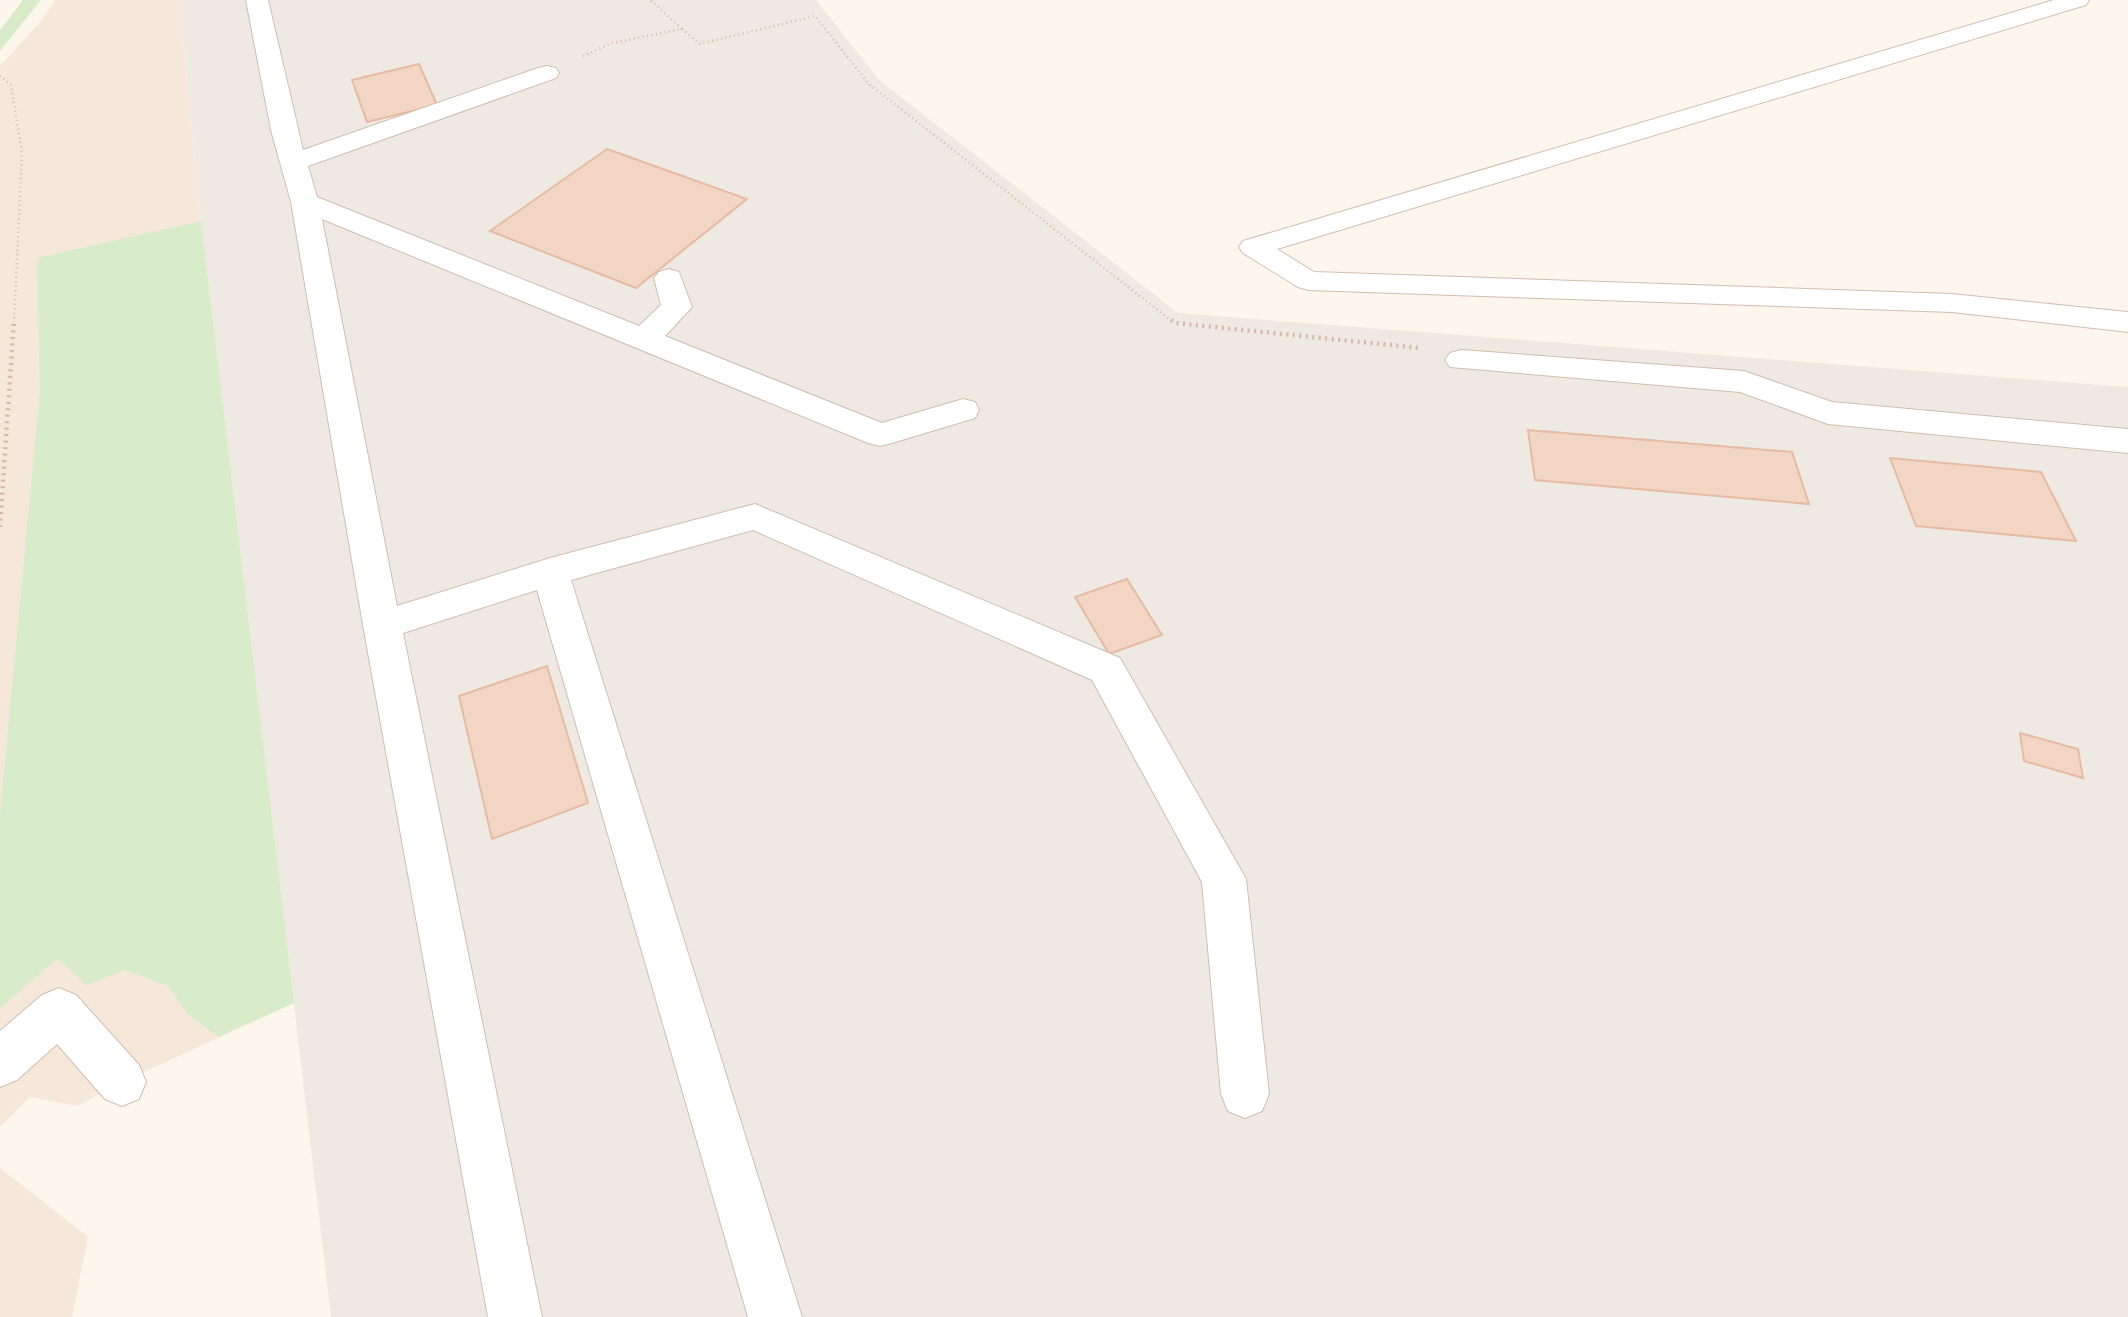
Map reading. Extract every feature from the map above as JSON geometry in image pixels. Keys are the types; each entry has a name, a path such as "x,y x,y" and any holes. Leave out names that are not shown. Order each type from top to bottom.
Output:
{"lane":[{"path":"257,0 271,78 305,202 382,625 514,1317"},
{"path":"2078,0 1253,247 1308,281 1952,303 2128,322"},
{"path":"294,162 547,73"},
{"path":"305,202 880,435 963,410"},
{"path":"643,340 677,307 669,278"},
{"path":"1461,360 1744,382 1828,413 2128,441"},
{"path":"382,625 550,572 755,517 1106,669 1224,879 1245,1094"},
{"path":"550,572 775,1317"},
{"path":"0,1063 59,1011 122,1082"}],"path":[{"path":"650,0 700,44 815,16 869,84 1175,323 1416,346 1461,360"},
{"path":"547,73 612,43 682,29"},
{"path":"0,76 11,85 22,153 15,335 0,527"}],"shaded area":[{"path":"55,0 179,0 201,221 294,1003 122,1082 77,1106 30,1097 0,1127 0,66 41,21"},
{"path":"179,0 816,0 879,80 1178,313 2128,387 2128,1317 331,1317 201,221"},
{"path":"0,1168 88,1237 72,1317 0,1317"}],"green space":[{"path":"23,0 41,0 0,51 0,30"},
{"path":"201,221 294,1003 218,1037 188,1014 168,986 125,970 87,985 57,959 0,1008 0,814 40,390 37,258"}],"building":[{"path":"419,64 437,105 367,122 352,80"},
{"path":"607,149 747,199 636,288 490,231"},
{"path":"1528,430 1792,452 1809,504 1535,480"},
{"path":"1890,458 2041,472 2076,541 1916,526"},
{"path":"1127,579 1162,635 1109,654 1075,597"},
{"path":"547,666 588,803 492,839 459,696"},
{"path":"2020,733 2078,749 2083,778 2024,761"}]}
